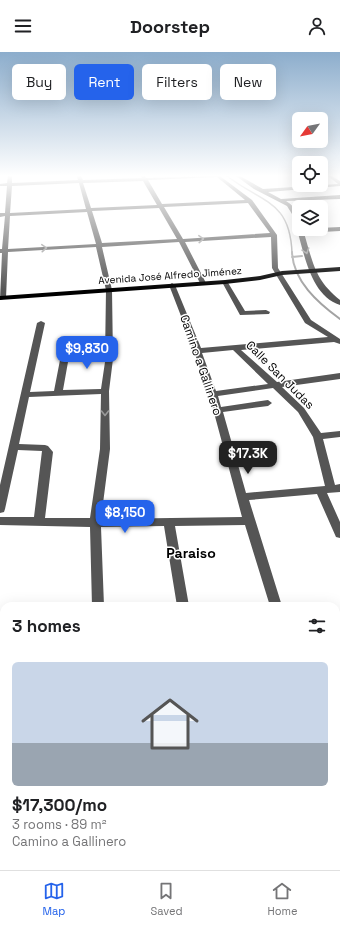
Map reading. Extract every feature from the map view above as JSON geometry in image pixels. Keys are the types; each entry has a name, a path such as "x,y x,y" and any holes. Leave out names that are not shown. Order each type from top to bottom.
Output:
{"main road":[{"name":"Avenida José Alfredo Jiménez","path":"1,298 225,282 280,274 340,269"}],"street":[{"path":"0,215 21,214"},
{"path":"90,214 109,290 109,359 106,392 105,449 95,522 98,602"},
{"path":"166,214 203,283"},
{"path":"260,214 274,235 275,268 308,322 338,340"},
{"path":"1,298 2,251 8,215"},
{"path":"328,230 340,229"},
{"path":"2,251 274,235"},
{"path":"300,236 311,271 326,292 340,303"},
{"path":"225,282 243,313 266,312"},
{"name":"Camino a Gallinero","path":"172,285 213,394 249,521 275,602"},
{"path":"0,509 41,323"},
{"path":"197,350 338,340"},
{"name":"Calle San Judas","path":"234,347 301,410 318,436 336,488"},
{"path":"58,393 65,356 109,359"},
{"path":"213,394 340,376"},
{"path":"24,395 106,392"},
{"path":"217,410 268,403"},
{"path":"318,436 340,434"},
{"path":"13,447 45,448 48,452 39,521"},
{"path":"243,497 336,488"},
{"path":"320,490 340,534"},
{"path":"0,521 249,521"},
{"path":"169,521 182,602"}],"waterway":[{"path":"281,214 286,222 290,236 292,253"},
{"path":"292,252 292,257"},
{"path":"292,257 302,256"},
{"path":"292,257 293,263 297,272 308,290 323,306 340,319"}],"district":[{"name":"Paraiso","path":"191,553"}]}
